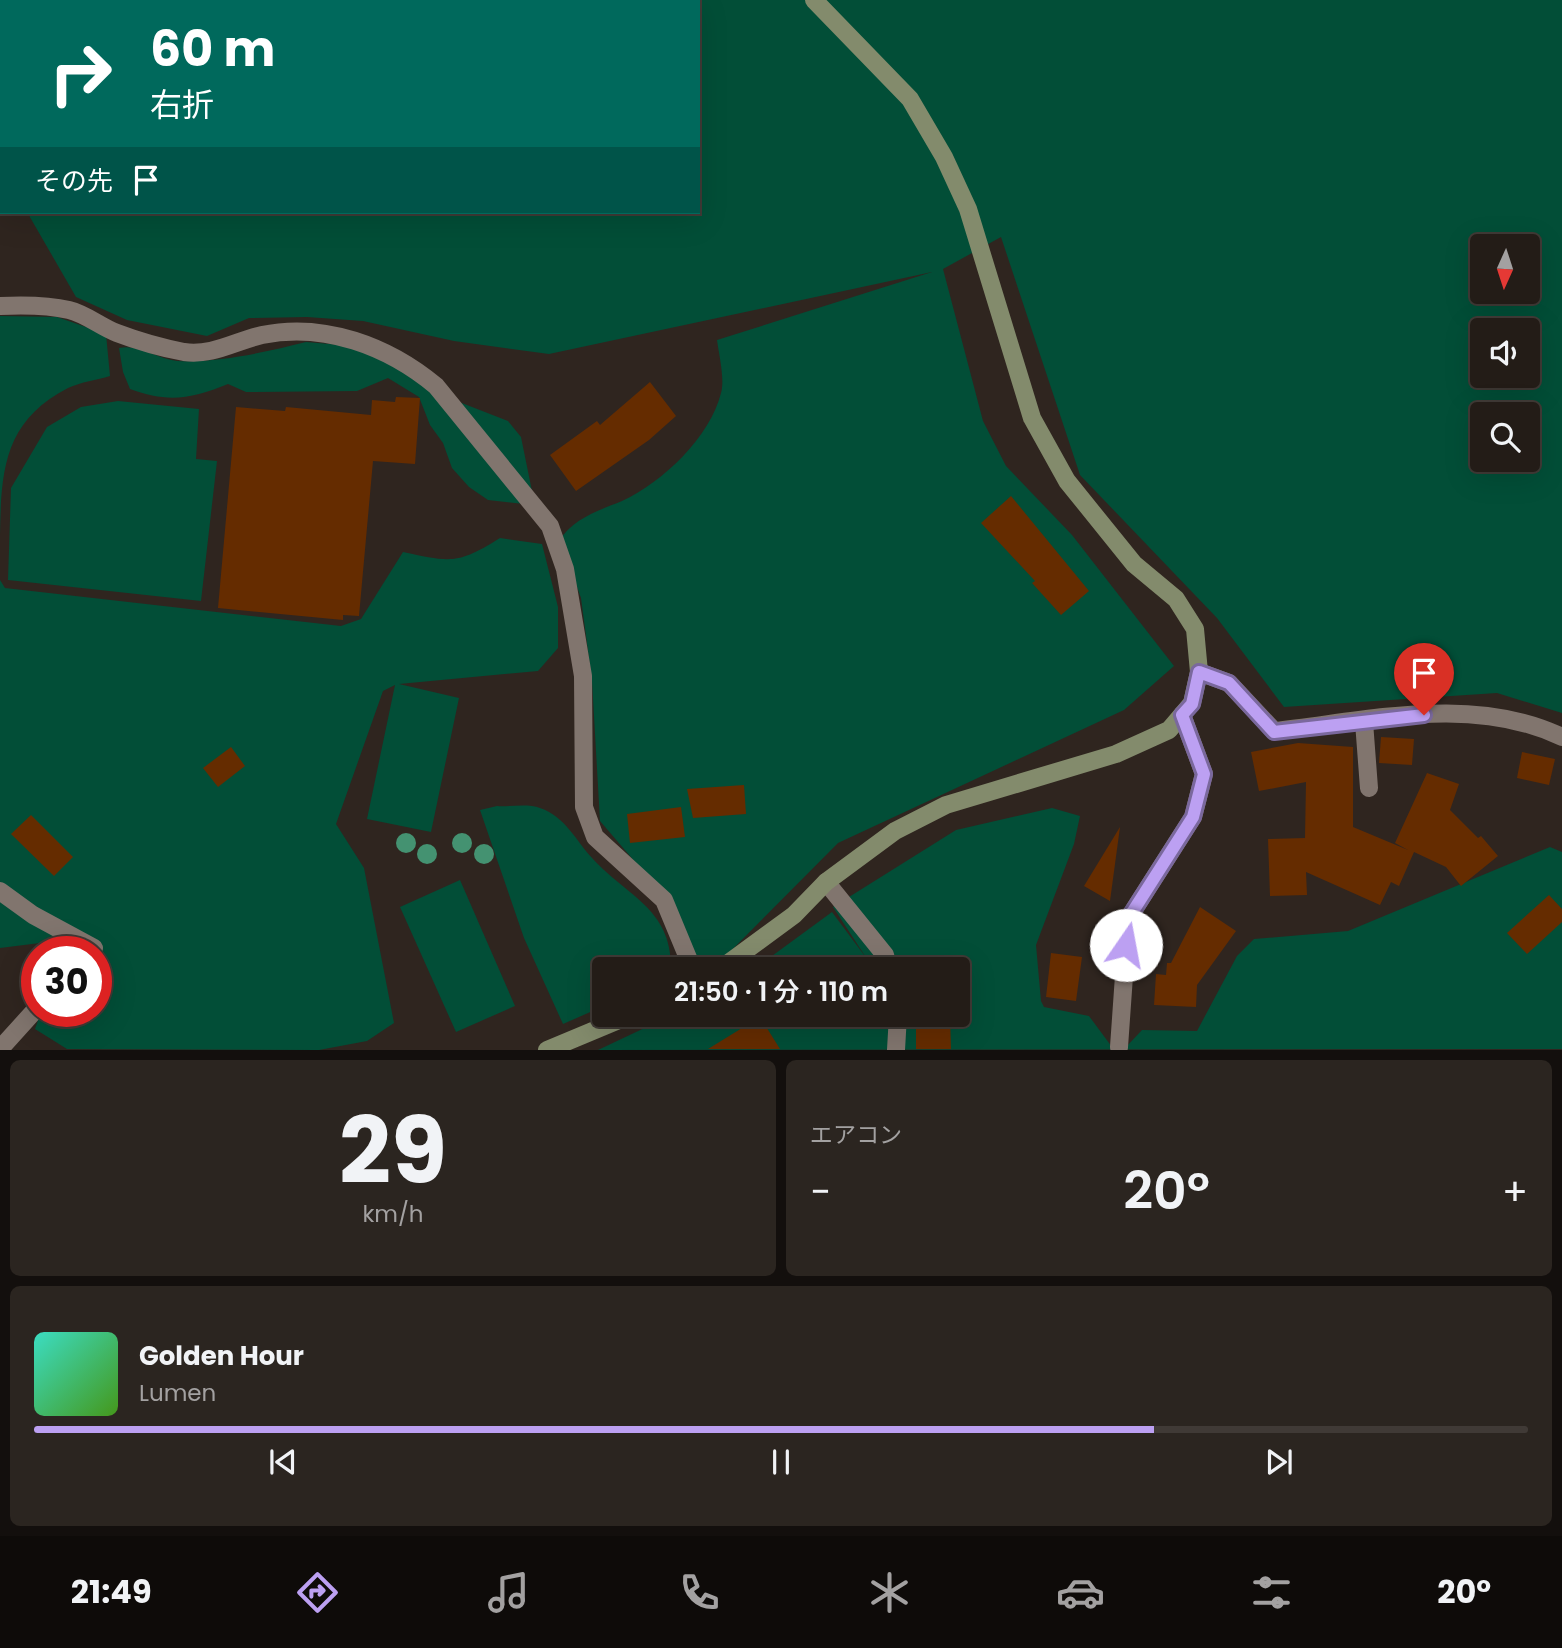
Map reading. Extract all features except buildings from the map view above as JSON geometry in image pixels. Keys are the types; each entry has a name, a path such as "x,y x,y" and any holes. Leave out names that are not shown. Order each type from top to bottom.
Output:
{"street":[{"path":"737,957 794,915 825,882 895,831 946,805 1116,754 1169,730 1192,704 1199,672 1195,629 1176,599 1133,564 1067,481 1032,418 968,209 937,146 910,99 814,0"},
{"path":"0,306 71,310 117,333 185,352 218,350 260,336 290,332 344,337 376,348 419,372 436,386 550,526 565,569 583,676 583,807 595,837 664,900 688,957"},
{"path":"1199,672 1229,683 1274,732 1476,713 1511,718 1562,737"},
{"path":"1119,1047 1128,919 1193,817 1204,774 1182,715"},
{"path":"1364,722 1369,788"},
{"path":"825,882 886,957"},
{"path":"0,891 61,936"},
{"path":"0,1049 21,1026"},
{"path":"547,1049 601,1027"},
{"path":"896,1049 897,1027"}],"green space":[{"path":"700,0 1562,0 1562,713 1497,693 1284,707 1217,618 1080,475 1001,237 943,269 983,421 1006,466 1072,535 1174,666 1124,710 838,843 725,957 685,957 636,863 600,821 592,681 581,598 560,540 579,521 638,493 668,470 696,441 707,426 721,393 722,374 717,340 932,272 549,354 454,341 363,321 307,317 249,318 207,336 127,320 76,297 28,214 700,214"},
{"path":"0,316 57,317 106,334 110,376 68,388 47,401 19,432 5,469 0,536"},
{"path":"306,342 341,345 400,364 431,391 508,421 521,437 532,491 524,504 488,500 469,487 452,468 443,443 430,425 419,397 388,378 357,391 246,392 228,384 191,396 168,398 130,389 123,372 119,348 134,348 169,360 193,361 242,356"},
{"path":"118,401 199,409 196,459 217,461 201,601 8,580 11,488 47,427 81,407"},
{"path":"500,538 542,544 558,607 558,648 538,671 399,684 459,698 431,832 367,819 395,685 383,691 336,824 364,868 394,1023 367,1041 319,1050 67,1049 35,1029 112,1027 112,936 21,936 21,945 0,948 0,580 5,588 341,626 361,619 403,552 443,559 473,553"},
{"path":"524,805 557,817 593,859 656,918 664,932 670,957 592,957 592,1011 563,1024 524,938 480,810"},
{"path":"1052,808 1080,816 1074,844 1036,945 1041,1001 1044,1007 1089,1016 1112,1047 1126,1047 1142,1030 1197,1031 1237,956 1254,939 1348,931 1550,847 1562,852 1562,1049 598,1050 647,1027 970,1027 970,957 866,957 833,907 956,830"},
{"path":"460,880 515,1006 456,1032 400,907"},
{"path":"832,912 866,957 770,957"}],"route":[{"path":"1126,945 1128,919 1193,817 1204,774 1182,715 1192,704 1199,672 1229,683 1274,732 1424,715"}]}
